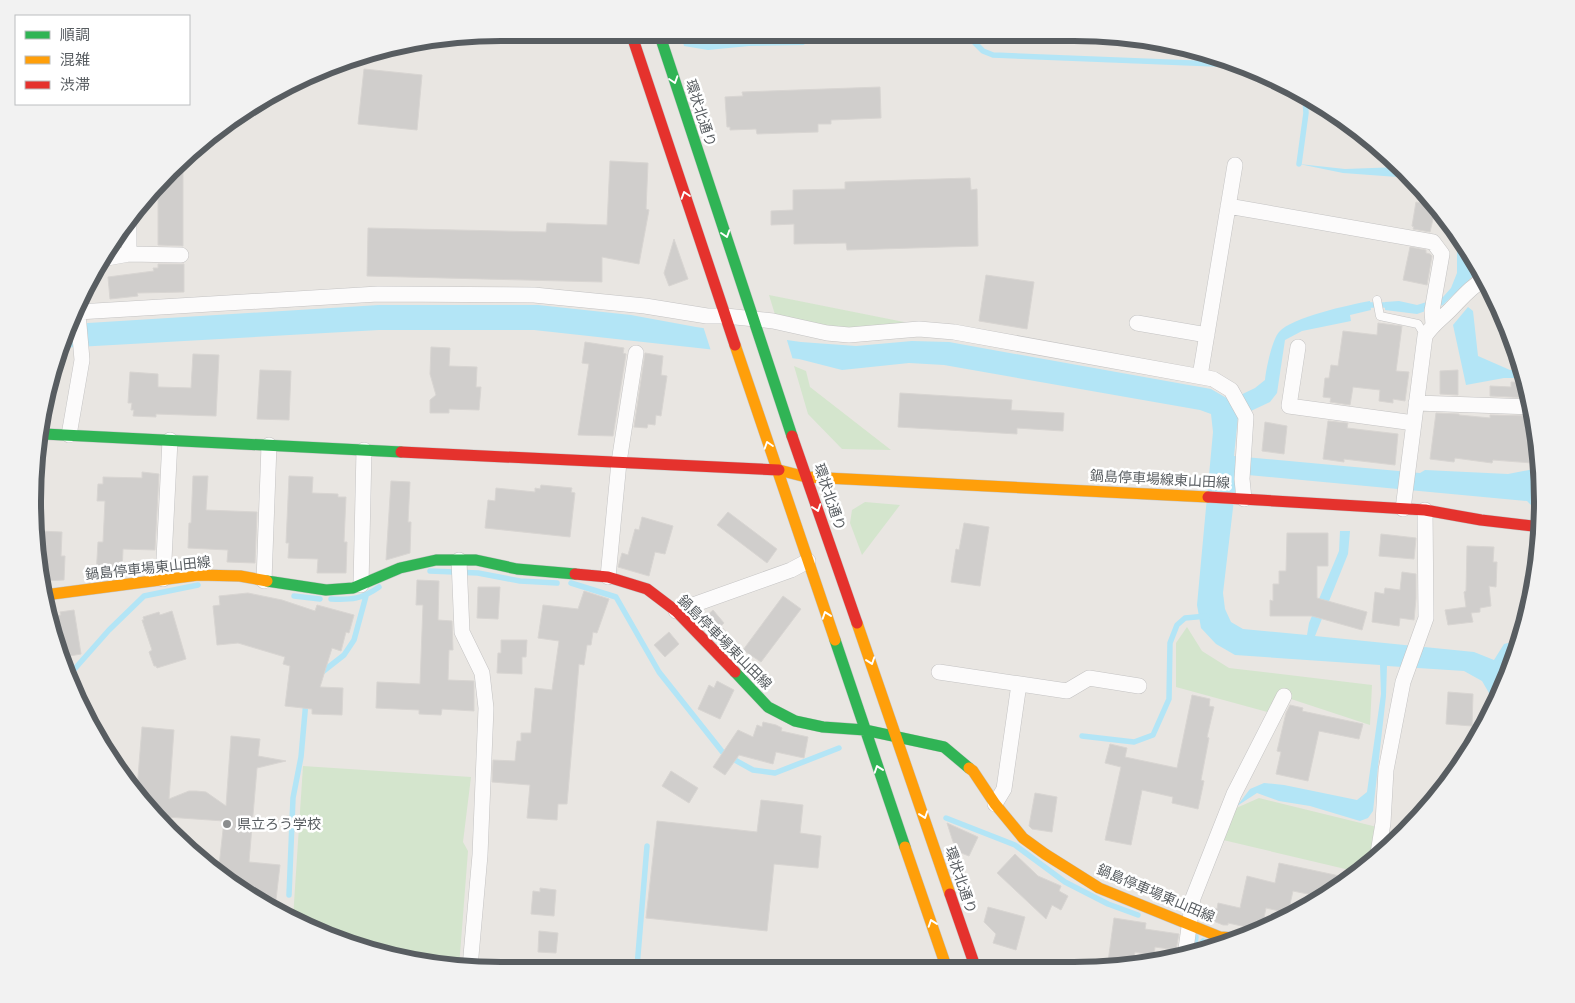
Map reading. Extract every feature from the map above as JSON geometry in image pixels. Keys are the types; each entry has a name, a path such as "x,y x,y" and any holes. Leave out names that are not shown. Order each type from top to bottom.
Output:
{"main road":[{"path":"635,41 777,470 945,962"},
{"name":"環状北通り","path":"661,41 806,477 974,962"},
{"path":"46,434 777,470"},
{"name":"鍋島停車場線東山田線","path":"777,470 806,477 1241,498 1404,501 1426,510 1481,520 1533,525"},
{"name":"鍋島停車場東山田線","path":"51,594 198,575 240,576 326,590 353,588 400,568 436,560 460,568 476,560 517,569 608,577 647,589 676,611 768,707 795,721 823,727 865,730 944,747 973,771 995,804 1023,838 1045,854 1099,888 1187,937 1221,937"}],"street":[{"path":"1200,376 1235,165"},
{"path":"1228,206 1434,242 1442,254 1416,403 1404,501"},
{"path":"129,231 129,254"},
{"path":"112,257 129,254 181,255"},
{"path":"1431,317 1452,308 1478,282"},
{"path":"81,314 368,295 534,295 646,306 755,324 773,321 827,333 849,335 919,329 954,332 1212,379 1231,390 1246,417 1241,498"},
{"path":"69,436 82,360 78,320"},
{"path":"1137,323 1207,335"},
{"path":"1298,347 1289,406 1414,423"},
{"path":"608,577 619,462 636,353"},
{"path":"1416,403 1524,407"},
{"path":"163,579 170,440"},
{"path":"264,580 269,445"},
{"path":"361,585 364,450"},
{"path":"1379,846 1383,823 1386,770 1403,682 1426,618 1426,510"},
{"path":"676,611 791,570 808,561"},
{"path":"460,568 462,632 482,674 486,708 480,855 471,961"},
{"path":"939,672 1067,691 1089,678 1139,686"},
{"path":"995,804 1004,789 1019,684"},
{"path":"1187,937 1193,898 1234,794 1284,696"}],"lane":[{"path":"1378,304 1380,316 1418,324 1431,317"}],"green space":[{"path":"769,295 909,323 839,329 776,318"},
{"path":"794,366 806,371 810,387 891,450 842,449 808,414"},
{"path":"865,502 900,505 862,555 850,523 852,510"},
{"path":"1187,627 1202,651 1229,668 1372,685 1370,725 1291,699 1271,713 1176,687 1176,643"},
{"path":"303,766 471,777 463,842 468,851 460,960 412,953 382,946 325,927 293,912"},
{"path":"1259,798 1377,827 1373,851 1350,870 1223,840 1234,809"}],"water":[{"path":"683,41 798,41 805,45 749,46 708,50 684,46"},
{"path":"1299,164 1345,169 1390,167 1400,177 1343,173"},
{"path":"1457,248 1474,275 1443,305 1417,314 1385,310 1385,302 1399,301 1417,305 1443,297 1451,288 1457,273"},
{"path":"1370,301 1371,310 1350,315 1351,321 1302,331 1285,340 1277,393 1270,402 1238,417 1234,456 1420,473 1425,470 1508,474 1533,469 1534,502 1534,510 1527,501 1237,474 1223,593 1225,609 1231,622 1243,629 1307,635 1309,623 1339,551 1340,531 1350,531 1348,554 1315,636 1474,652 1494,660 1504,644 1511,642 1499,678 1491,696 1482,681 1464,671 1387,666 1386,696 1373,811 1368,818 1360,821 1310,806 1279,801 1257,793 1237,806 1250,789 1264,783 1284,785 1357,800 1367,792 1381,694 1380,665 1235,655 1216,644 1201,628 1197,605 1213,432 1211,414 1200,410 944,365 909,363 842,370 799,359 534,330 379,330 68,347 77,324 379,305 538,305 631,315 696,327 801,342 856,346 912,341 949,342 1211,389 1230,400 1255,388 1265,380 1274,341 1279,332 1296,321 1349,305"},
{"path":"1468,307 1473,311 1478,356 1510,370 1514,370 1517,378 1504,378 1466,385 1453,325"}],"pier":[{"path":"703,326 786,337 793,360 711,351"}],"building":[{"path":"364,69 422,75 417,130 358,124"},
{"path":"880,87 881,118 831,120 831,124 818,124 818,132 757,134 756,129 730,130 730,127 727,127 725,97 743,96 742,92"},
{"path":"610,161 648,163 646,209 649,210 639,264 602,257 602,282 367,276 368,228 546,232 547,223 607,225"},
{"path":"183,169 183,246 158,245 158,195"},
{"path":"970,178 971,190 977,189 978,246 847,250 846,243 794,244 794,224 771,225 771,211 793,210 793,190 845,189 845,182"},
{"path":"1416,202 1425,204 1434,215 1430,232 1413,229 1414,227 1412,226"},
{"path":"674,239 688,279 669,286 664,273"},
{"path":"1410,247 1426,250 1426,253 1432,256 1427,285 1403,280"},
{"path":"158,264 184,264 184,292 137,293 138,296 110,299 108,277 154,271 153,268 158,268"},
{"path":"986,275 1034,282 1027,329 979,321"},
{"path":"1378,323 1402,326 1396,371 1409,372 1405,401 1393,399 1393,403 1379,401 1380,390 1353,387 1350,405 1330,402 1331,398 1323,397 1325,378 1329,378 1331,365 1338,366 1343,331 1377,335"},
{"path":"585,342 624,348 623,353 626,354 613,436 578,435 589,364 582,363"},
{"path":"431,347 450,348 449,366 477,367 476,387 481,387 479,410 449,409 449,413 430,413 430,400 436,395 430,374"},
{"path":"645,353 663,356 661,375 667,376 661,416 656,415 655,425 648,424 647,428 634,427"},
{"path":"193,354 219,355 216,416 156,414 156,417 133,416 134,410 131,410 132,403 128,403 130,372 158,374 158,387 191,388"},
{"path":"260,370 291,371 289,420 257,419"},
{"path":"1458,370 1458,395 1440,394 1440,371"},
{"path":"1511,382 1518,382 1522,398 1490,396 1490,386 1511,387"},
{"path":"900,393 1012,400 1011,410 1064,413 1063,431 1017,428 1017,434 898,427"},
{"path":"1436,413 1490,418 1490,415 1526,416 1532,463 1493,460 1492,463 1455,458 1454,462 1430,459"},
{"path":"1328,421 1348,423 1347,428 1398,434 1395,465 1344,459 1344,462 1323,459"},
{"path":"1265,422 1287,426 1284,454 1262,451"},
{"path":"142,472 159,474 155,550 123,549 122,572 96,576 98,542 103,542 105,501 97,501 98,484 103,484 103,477 142,478"},
{"path":"193,476 208,476 206,510 257,512 255,563 227,562 228,550 188,548"},
{"path":"289,476 313,477 312,493 338,494 338,497 346,497 344,542 347,542 346,573 317,573 318,559 288,558 289,543 286,543"},
{"path":"391,481 410,482 408,522 411,522 410,553 386,560"},
{"path":"541,485 572,488 571,492 575,493 570,537 485,528 488,500 495,501 496,488 535,492 535,488 540,489"},
{"path":"728,512 777,549 767,563 717,525"},
{"path":"642,517 673,526 665,554 655,552 649,576 618,567 622,553 628,555 635,529 639,530"},
{"path":"964,523 989,527 980,586 951,582 956,549 959,550"},
{"path":"42,531 62,532 61,556 65,556 64,580 48,581"},
{"path":"1287,533 1328,533 1328,566 1317,566 1317,598 1367,612 1362,630 1312,616 1270,616 1270,600 1273,601 1273,584 1279,584 1279,571 1286,571"},
{"path":"1381,534 1416,538 1414,559 1379,556"},
{"path":"1467,546 1494,547 1493,562 1497,562 1496,587 1489,586 1491,606 1480,608 1480,612 1471,613 1473,622 1448,625 1445,610 1466,607 1464,592 1466,591"},
{"path":"1402,572 1416,574 1414,620 1400,618 1399,626 1372,622 1375,592 1384,594 1385,588 1400,590"},
{"path":"417,580 439,581 438,620 452,621 453,650 449,650 448,680 474,681 474,711 442,709 441,715 419,714 419,710 376,708 377,682 420,684 423,605 416,605"},
{"path":"478,587 500,587 498,619 477,618"},
{"path":"584,591 609,599 597,633 593,632 591,645 587,645 584,665 579,664 567,804 558,804 557,820 527,818 530,785 492,782 493,760 515,761 517,741 521,741 521,733 531,733 535,688 552,690 559,641 538,638 543,605 578,609"},
{"path":"248,593 282,600 315,611 317,605 354,615 349,633 346,632 341,651 332,648 320,687 343,688 342,715 312,714 312,709 285,706 290,666 283,664 285,657 238,643 217,645 213,606 220,605 219,596"},
{"path":"783,596 801,609 761,662 743,650"},
{"path":"74,610 81,654 68,656 56,616 61,615 60,612"},
{"path":"713,610 724,623 721,626 733,640 727,646 702,620"},
{"path":"172,611 186,659 157,668 154,666 149,652 152,650 142,620 144,620 143,617 159,612 160,615"},
{"path":"669,632 679,644 665,657 654,645"},
{"path":"501,640 527,640 526,657 522,657 522,674 497,673 498,653 501,653"},
{"path":"717,681 734,690 720,719 698,709 709,685 714,688"},
{"path":"1448,692 1473,694 1472,726 1446,724"},
{"path":"1192,695 1210,699 1209,706 1214,707 1207,737 1209,738 1201,780 1204,781 1198,809 1172,803 1173,797 1142,790 1131,845 1105,840 1121,767 1105,763 1110,744 1127,748 1125,757 1177,768"},
{"path":"1290,705 1303,708 1302,711 1363,724 1359,739 1319,731 1308,781 1276,774 1281,752 1277,751 1286,713"},
{"path":"763,722 782,728 781,731 808,737 804,758 776,752 773,764 739,755 725,775 713,767 738,730 753,737 757,725 762,727"},
{"path":"142,727 174,730 169,799 189,791 206,792 226,806 231,736 260,739 258,756 286,761 257,768 249,862 280,865 276,902 219,865 224,821 167,818 137,784"},
{"path":"671,771 698,788 689,803 662,786"},
{"path":"1035,793 1057,797 1052,832 1032,829 1029,826"},
{"path":"761,800 803,805 800,833 821,836 818,868 774,864 767,931 646,918 657,821 757,832"},
{"path":"947,823 978,837 969,856 956,851"},
{"path":"1015,854 1038,876 1061,886 1059,891 1068,896 1061,910 1052,905 1046,919 997,873"},
{"path":"1279,863 1341,876 1312,895 1293,891 1289,908 1282,912 1266,908 1263,921 1249,927 1228,923 1228,925 1223,925 1211,920 1214,908 1217,909 1218,903 1240,908 1247,876 1275,883"},
{"path":"540,888 556,890 554,916 531,914 533,891 540,892"},
{"path":"988,907 1025,917 1016,950 993,943 996,934 984,922"},
{"path":"1114,918 1146,923 1145,929 1179,934 1176,950 1155,947 1154,955 1135,952 1134,958 1108,961"},
{"path":"539,931 558,933 556,953 538,952"}],"waterway":[{"path":"973,41 983,51 993,55 1215,64"},
{"path":"1299,164 1306,113 1305,104"},
{"path":"1370,305 1385,305"},
{"path":"430,571 478,573 520,581 557,583"},
{"path":"571,583 616,597 659,672 724,754 753,770 775,773 839,748"},
{"path":"73,670 109,630 144,596 198,585"},
{"path":"331,599 356,598 379,587"},
{"path":"294,596 320,599"},
{"path":"321,673 344,655 354,640 366,596"},
{"path":"1082,736 1134,742 1153,735 1169,699 1170,643 1177,625 1185,618 1207,616"},
{"path":"289,895 293,798 301,757 306,701"},
{"path":"946,818 1015,845 1065,882 1108,904 1138,915"},
{"path":"637,962 647,846"},
{"path":"1195,945 1196,937"}],"traffic: fast":[{"path":"662,41 792,436"},
{"path":"46,434 401,452"},
{"path":"267,581 326,590 353,588 400,568 436,560 476,560 517,569 575,574"},
{"path":"835,640 905,847"},
{"path":"735,672 768,707 795,721 823,727 865,730 944,747 969,768"}],"traffic: slow":[{"path":"735,345 835,640"},
{"path":"779,470 806,477 1208,497"},
{"path":"51,594 198,575 240,576 267,581"},
{"path":"857,623 950,894"},
{"path":"969,768 1023,838 1045,854 1099,888 1221,937"},
{"path":"905,847 945,962"}],"traffic: jam":[{"path":"634,41 735,345"},
{"path":"792,436 857,623"},
{"path":"401,452 779,470"},
{"path":"1208,497 1425,510 1481,520 1533,526"},
{"path":"575,574 608,577 647,589 676,611 735,672"},
{"path":"950,894 974,962"}],"place":[{"name":"県立ろう学校","path":"227,824"}]}
